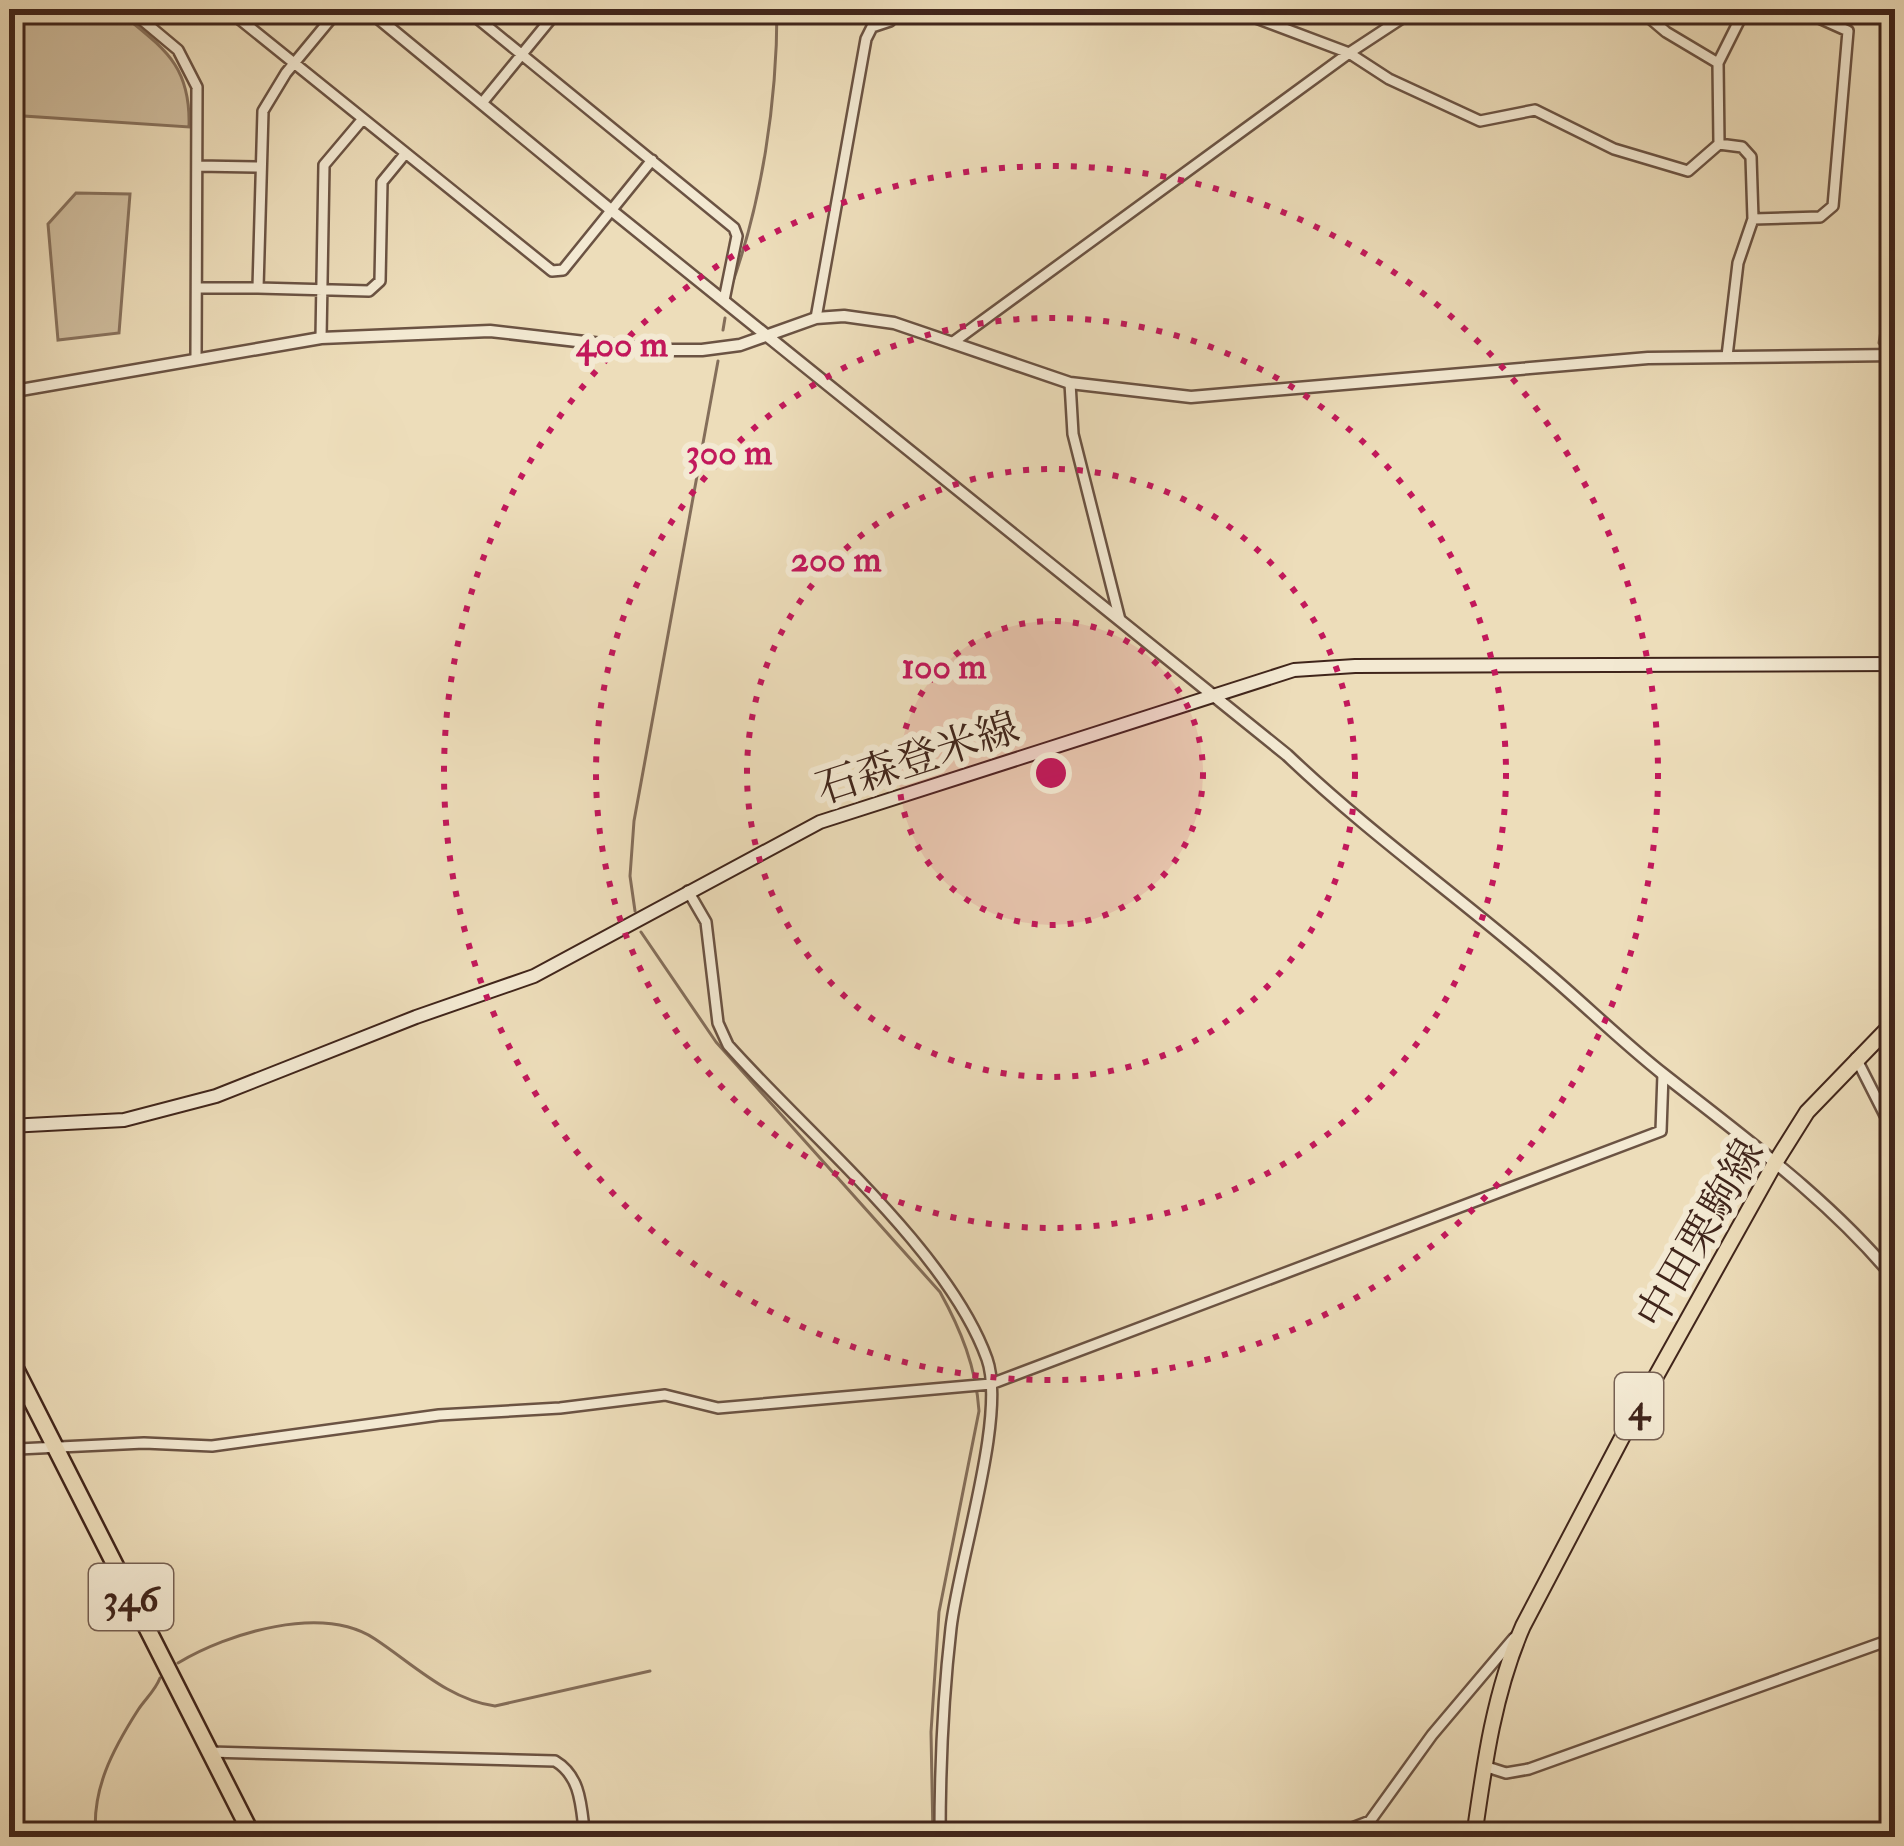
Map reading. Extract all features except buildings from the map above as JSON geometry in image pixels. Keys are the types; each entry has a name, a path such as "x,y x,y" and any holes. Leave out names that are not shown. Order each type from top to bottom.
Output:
{"highway":[{"name":"346","path":"9,1356 253,1837"}],"main road":[{"name":"石森登米線","path":"9,1126 124,1120 216,1096 354,1040 534,976 820,822 1294,670 1895,664"},
{"name":"中田栗駒線","path":"1474,1837 1484,1766 1512,1652 1523,1626 1775,1163 1808,1112 1895,1021"}],"street":[{"path":"130,9 178,50 194,77 198,98 196,359"},
{"path":"226,9 552,271 563,270 652,160"},
{"path":"258,288 263,112 272,92 339,9"},
{"path":"367,9 1287,755 1354,819 1775,1163 1830,1211 1895,1279"},
{"path":"466,9 734,228 737,236 724,300"},
{"path":"482,103 559,9"},
{"path":"816,318 866,39 872,27 890,22 899,9"},
{"path":"1232,9 1348,53 1408,89 1480,122 1535,110 1614,149 1688,171 1718,145 1742,147 1750,157 1753,219 1738,263 1727,356"},
{"path":"952,343 1348,53 1416,9"},
{"path":"1639,9 1666,32 1718,62"},
{"path":"1718,145 1718,62 1745,9"},
{"path":"1753,219 1820,217 1833,206 1848,31 1798,9"},
{"path":"321,338 324,165 362,120"},
{"path":"197,288 369,291 380,281 382,182 405,154"},
{"path":"197,166 259,167"},
{"path":"9,392 321,338 490,331 654,350 702,350 770,336 816,318 879,320 1070,383 1191,398 1526,366 1727,356 1895,355"},
{"path":"1070,383 1073,434 1120,620"},
{"path":"688,891 706,922 718,1023 728,1045 920,1250 978,1338 988,1362 971,1532 951,1624 940,1837"},
{"path":"1856,1058 1895,1135"},
{"path":"9,1446 212,1446 439,1415 560,1408 665,1395 718,1408 987,1384 1661,1131 1663,1074"},
{"path":"1329,1837 1370,1821 1432,1735 1523,1626"},
{"path":"1484,1766 1506,1773 1529,1769 1895,1638"},
{"path":"209,1751 555,1761 567,1768 578,1788 585,1837"}],"shaded area":[{"path":"18,9 116,9 159,46 179,71 189,127 9,115 9,20"},
{"path":"76,193 130,194 119,333 58,340 48,224"},
{"path":"1895,246 1895,346 1881,346 1879,343"}],"waterway":[{"path":"730,290 766,151 777,9"},
{"path":"723,330 725,318"},
{"path":"635,911 630,876 634,821 718,361"},
{"path":"641,932 716,1042 940,1292 966,1349 979,1411 939,1612 931,1732 933,1837"},
{"path":"178,1663 248,1633 303,1623 353,1629 447,1689 495,1706 650,1671"},
{"path":"96,1837 97,1803 112,1755 160,1678"}]}
